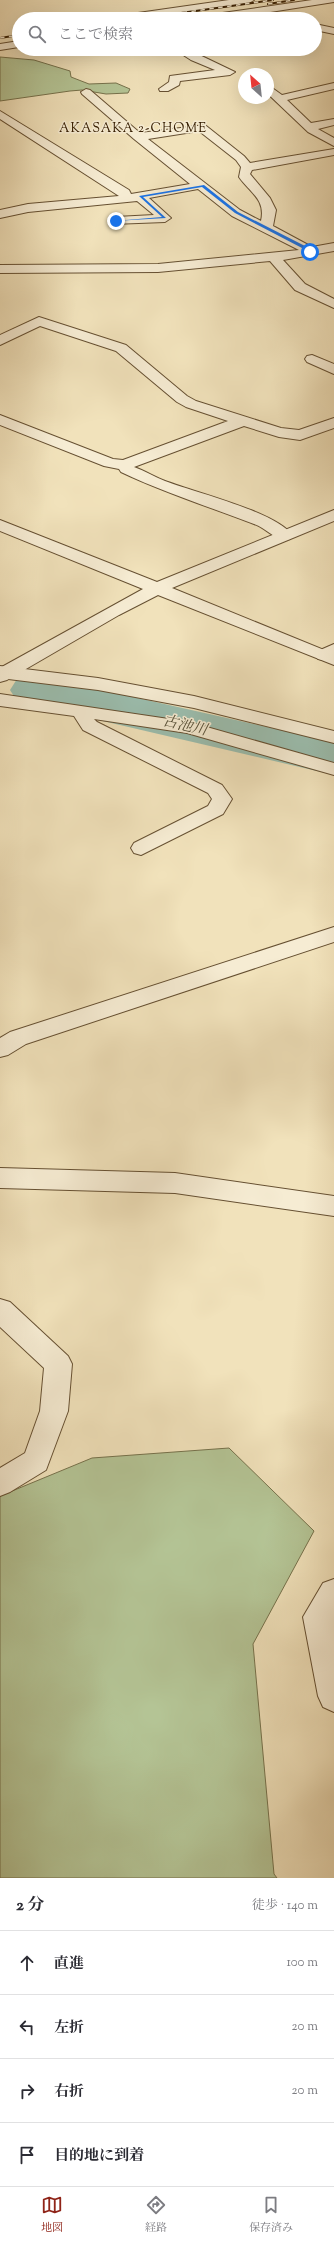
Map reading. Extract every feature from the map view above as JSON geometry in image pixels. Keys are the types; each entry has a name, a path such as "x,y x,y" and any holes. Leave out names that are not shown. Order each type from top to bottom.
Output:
{"street":[{"path":"169,12 249,0"},
{"path":"250,12 331,0"},
{"path":"264,10 268,12"},
{"path":"322,29 334,31"},
{"path":"0,47 12,45"},
{"path":"164,89 175,83 174,78 234,73 193,56"},
{"path":"280,99 334,86"},
{"path":"86,92 138,137 236,212 304,247 310,252"},
{"path":"274,94 309,127 334,142"},
{"path":"0,114 126,193 126,199"},
{"path":"309,127 334,122"},
{"path":"138,137 164,135 201,127 240,158 247,167"},
{"path":"247,167 334,152"},
{"path":"247,167 244,174 245,177 266,202 270,210 266,228"},
{"path":"0,214 28,208 140,197 202,185"},
{"path":"116,221 165,218 140,197"},
{"path":"0,269 143,269 330,251"},
{"path":"274,257 300,287 334,304"},
{"path":"0,341 39,321 113,344 121,348 182,399 242,421 279,432 300,435 334,423"},
{"path":"312,359 334,370"},
{"path":"0,420 110,463 124,465 242,421"},
{"path":"124,465 127,469 159,484 263,521 284,535"},
{"path":"2,674 113,611 158,588 334,515"},
{"path":"0,525 158,588 331,654"},
{"path":"2,674 98,684 194,702 334,737"},
{"path":"0,700 189,728 334,769"},
{"path":"82,711 84,720 90,726 170,768 215,789 222,799 216,810 141,848"},
{"path":"0,1049 18,1038 334,934"},
{"path":"0,1178 175,1183 334,1206"},
{"path":"0,1310 58,1364 54,1411 36,1461 0,1483"},
{"path":"334,1593 318,1617 334,1696"}],"green space":[{"path":"0,57 34,60 70,71 71,77 89,84 116,83 130,89 128,93 106,94 82,90 0,101"},
{"path":"229,1448 314,1531 253,1644 274,1874 277,1878 0,1878 0,1496 92,1458"}],"waterway":[{"name":"古池川","path":"35,690 311,752 334,759"}],"railway":[{"path":"188,12 273,0"},
{"path":"268,4 294,0"},
{"path":"0,38 12,36"}],"district":[{"name":"AKASAKA 2-CHOME","path":"133,127"}],"route":[{"path":"116,221 165,218 165,216 140,197 202,185 236,212 304,247 310,252"}]}
